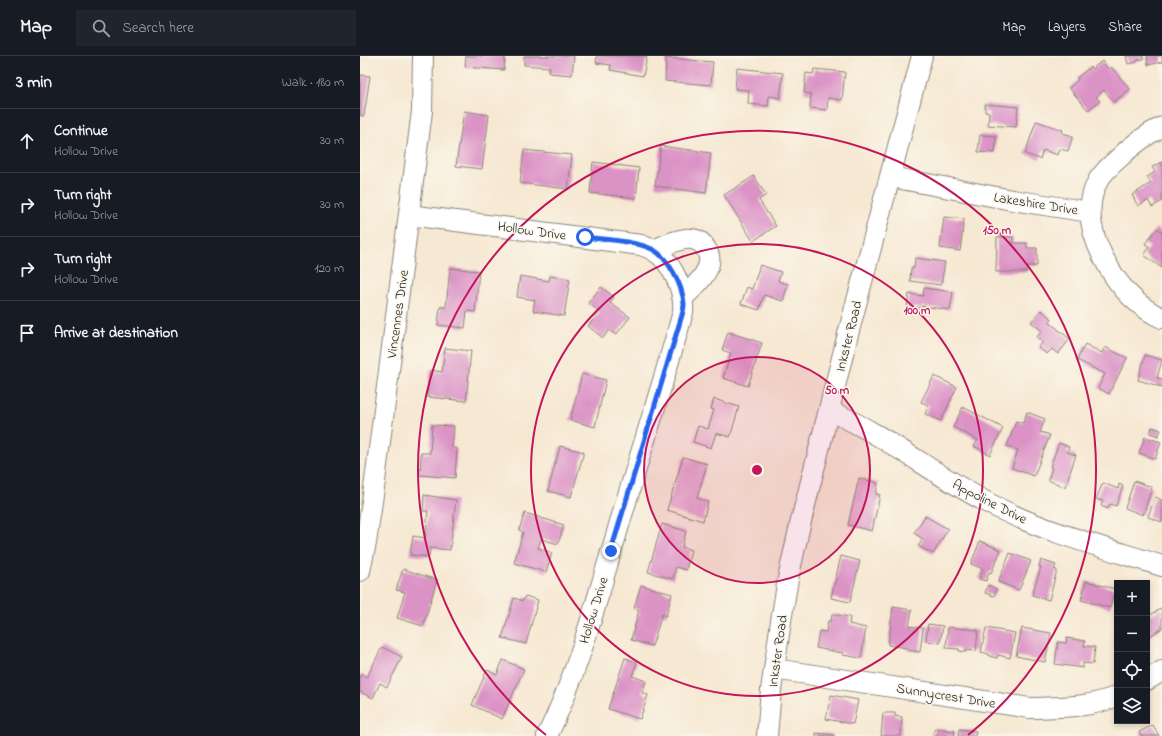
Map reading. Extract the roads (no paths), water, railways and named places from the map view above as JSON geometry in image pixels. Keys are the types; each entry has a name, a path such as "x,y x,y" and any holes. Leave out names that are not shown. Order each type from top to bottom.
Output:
{"street":[{"name":"Vincennes Drive","path":"360,571 369,524 422,111 423,56"},
{"name":"Inkster Road","path":"767,736 774,669 788,579 800,525 830,411 847,338 922,56"},
{"name":"Lakeshire Drive","path":"891,177 1012,200 1090,212 1099,179 1109,167 1127,150 1148,134 1162,127"},
{"path":"1090,212 1094,236 1111,271 1131,296 1153,314 1162,318"},
{"name":"Hollow Drive","path":"409,215 641,245 654,250 664,260 676,276 683,298 683,312 584,641 563,703 547,736"},
{"path":"654,250 691,238 703,243 710,254 708,268 700,280 683,298"},
{"name":"Appoline Drive","path":"830,411 850,419 962,488 996,507 1051,530 1162,566"},
{"name":"Sunnycrest Drive","path":"774,669 1030,708 1084,705 1114,697"},
{"path":"1150,678 1162,671"}]}
